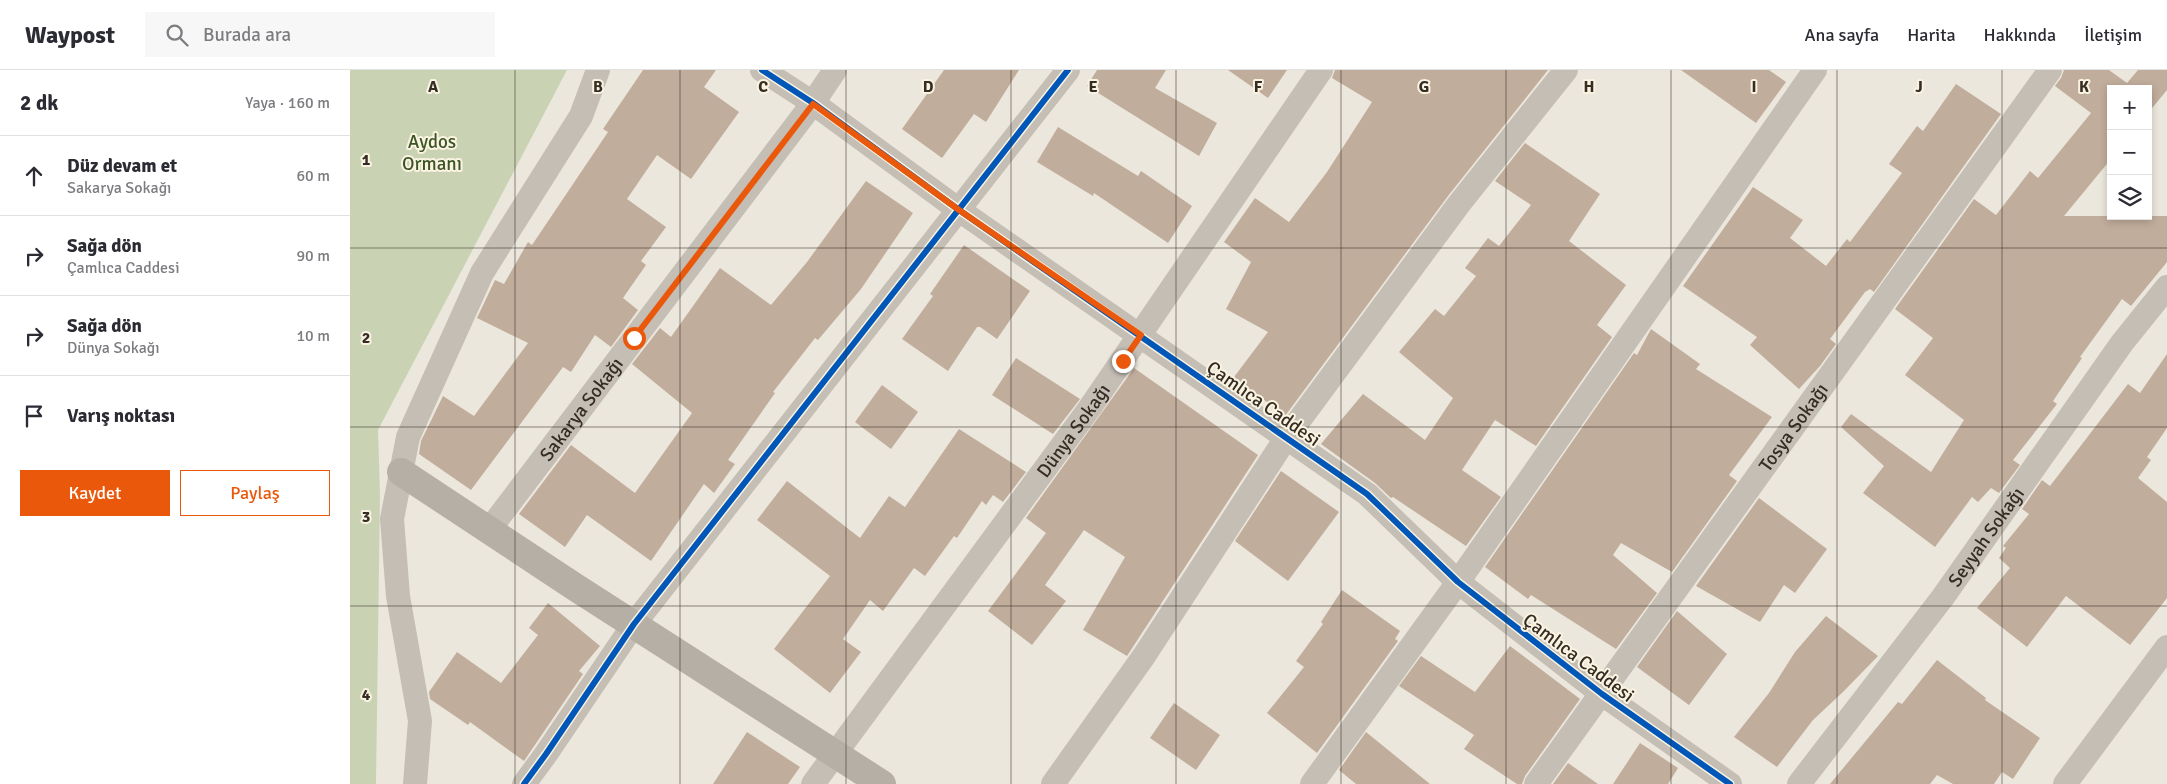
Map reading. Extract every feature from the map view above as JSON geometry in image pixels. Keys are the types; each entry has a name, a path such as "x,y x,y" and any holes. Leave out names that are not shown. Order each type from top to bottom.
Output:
{"street":[{"path":"414,784 420,721 398,596 392,519 408,437 482,273 581,116 598,70"},
{"name":"Çamlıca Caddesi","path":"762,70 813,104 959,210 1367,494 1458,582 1602,694 1730,784"},
{"name":"Sakarya Sokağı","path":"489,530 813,104 835,70"},
{"path":"524,784 634,624 1068,70"},
{"name":"Dünya Sokağı","path":"813,784 1078,425 1321,70"},
{"path":"1054,784 1144,656 1286,438 1459,204 1566,70"},
{"path":"1312,784 1458,582 1815,70"},
{"name":"Tosya Sokağı","path":"1536,784 2050,70"},
{"name":"Seyyah Sokağı","path":"1799,784 1943,597 2122,344 2167,287"},
{"path":"401,472 882,784"},
{"path":"2065,784 2167,647"}],"green space":[{"name":"Aydos Ormanı","path":"350,70 567,70 378,430 380,494 376,784 350,784"}],"building":[{"path":"643,70 716,70 704,87 739,112 691,179 657,155 627,199 666,227 641,261 646,265 623,298 638,310 611,347 595,335 571,372 563,367 471,490 419,454 421,441 443,396 474,416 528,343 477,318 495,280 504,284 528,242 532,245 608,132 603,129"},
{"path":"944,70 1019,70 986,122 974,114 942,158 902,129"},
{"path":"1097,70 1166,70 1155,88 1217,123 1199,156 1087,86"},
{"path":"1228,70 1287,70 1268,98"},
{"path":"1335,70 1548,70 1448,196 1285,416 1234,377 1268,332 1226,309 1251,262 1224,242 1255,198 1289,222 1327,172 1372,102 1332,78"},
{"path":"1681,70 1769,70 1786,82 1756,123"},
{"path":"2064,70 2109,70 2127,83 2138,70 2167,70 2167,90 2152,108 2152,85 2107,85 2107,164 2064,216 2107,216 2107,220 2152,220 2152,216 2167,216 2167,262 2131,306 2122,299 2080,357 2082,358 2053,401 2057,404 2013,460 2020,465 1999,493 1991,488 1978,502 1972,497 1935,547 1863,493 1884,466 1841,427 1851,414 1931,472 1964,420 1905,375 1933,338 1895,309 1974,199 1996,215 2030,171 2038,178 2091,113 2055,86"},
{"path":"1956,84 2001,114 1874,292 1870,289 1865,292 1830,339 1836,344 1820,366 1799,389 1750,345 1757,337 1683,286 1753,187 1803,220 1790,238 1826,266 1847,239 1850,242 1902,173 1889,164 1917,126 1923,131"},
{"path":"1058,127 1138,176 1141,171 1192,206 1168,243 1094,193 1093,196 1037,162"},
{"path":"1525,143 1600,194 1569,241 1626,285 1597,325 1612,337 1536,446 1495,420 1462,470 1501,497 1466,546 1393,497 1391,498 1375,483 1321,444 1363,394 1425,440 1453,398 1399,352 1435,309 1444,316 1476,276 1465,268 1488,238 1499,246 1531,205 1495,181"},
{"path":"866,181 913,213 861,289 818,340 815,338 773,392 775,393 728,460 735,464 714,493 704,484 651,561 587,515 565,547 519,514 571,445 635,493 692,413 632,364 660,328 671,337 720,268 771,305 807,262"},
{"path":"964,245 1030,291 997,339 980,327 977,327 948,371 902,339 933,296 930,294"},
{"path":"1651,329 1700,364 1696,369 1772,417 1729,475 1737,481 1672,572 1621,543 1613,555 1657,593 1616,649 1531,595 1528,599 1485,567 1634,353 1637,355"},
{"path":"2167,354 2167,428 2147,457 2151,460 2138,478 2167,502 2167,598 2130,645 2066,596 2027,647 1977,608 2010,568 1999,558 2006,548 2003,546 2029,514 2022,509 2042,480 2050,486 2128,384 2140,393"},
{"path":"1016,358 1080,399 1053,434 992,395"},
{"path":"1134,368 1258,455 1127,656 1083,630 1125,557 1084,530 1045,585 1066,601 1032,645 988,611 1046,533 1026,518"},
{"path":"882,385 918,412 891,449 855,422"},
{"path":"959,429 1026,472 1003,502 993,495 986,505 982,501 957,538 954,536 925,576 914,568 883,611 870,600 843,639 861,652 830,693 774,649 830,576 757,520 787,481 860,538 889,496 905,507"},
{"path":"1281,471 1339,512 1288,581 1235,541"},
{"path":"1759,498 1827,549 1795,593 1784,585 1760,622 1696,586"},
{"path":"1342,590 1400,631 1395,639 1398,641 1317,753 1267,713 1304,667 1296,661 1323,624 1321,622"},
{"path":"548,603 600,646 579,671 583,674 524,761 470,722 468,725 430,699 429,692 457,652 501,683 538,635 529,628"},
{"path":"1677,611 1727,654 1689,705 1637,667"},
{"path":"1826,616 1878,656 1813,720 1777,767 1734,737 1769,693 1795,652"},
{"path":"1510,646 1580,699 1525,776 1522,784 1517,784 1464,749 1474,735 1399,686 1421,656 1475,692"},
{"path":"1937,660 1986,698 1985,700 2040,738 2013,779 2002,772 1994,784 1953,784 1937,775 1930,784 1830,784 1898,702 1902,704"},
{"path":"1174,703 1220,735 1196,770 1150,738"},
{"path":"747,732 800,767 788,784 713,784"},
{"path":"1366,732 1430,784 1356,784 1339,770"},
{"path":"1640,743 1678,768 1668,784 1613,784"},
{"path":"1568,763 1598,784 1553,784"}],"cycle path":[{"path":"762,70 813,103 959,210 1367,494 1458,582 1602,694 1730,784"},
{"path":"524,784 634,624 1068,70"}],"route":[{"path":"634,338 813,104 959,210 1141,335 1123,361"}]}
